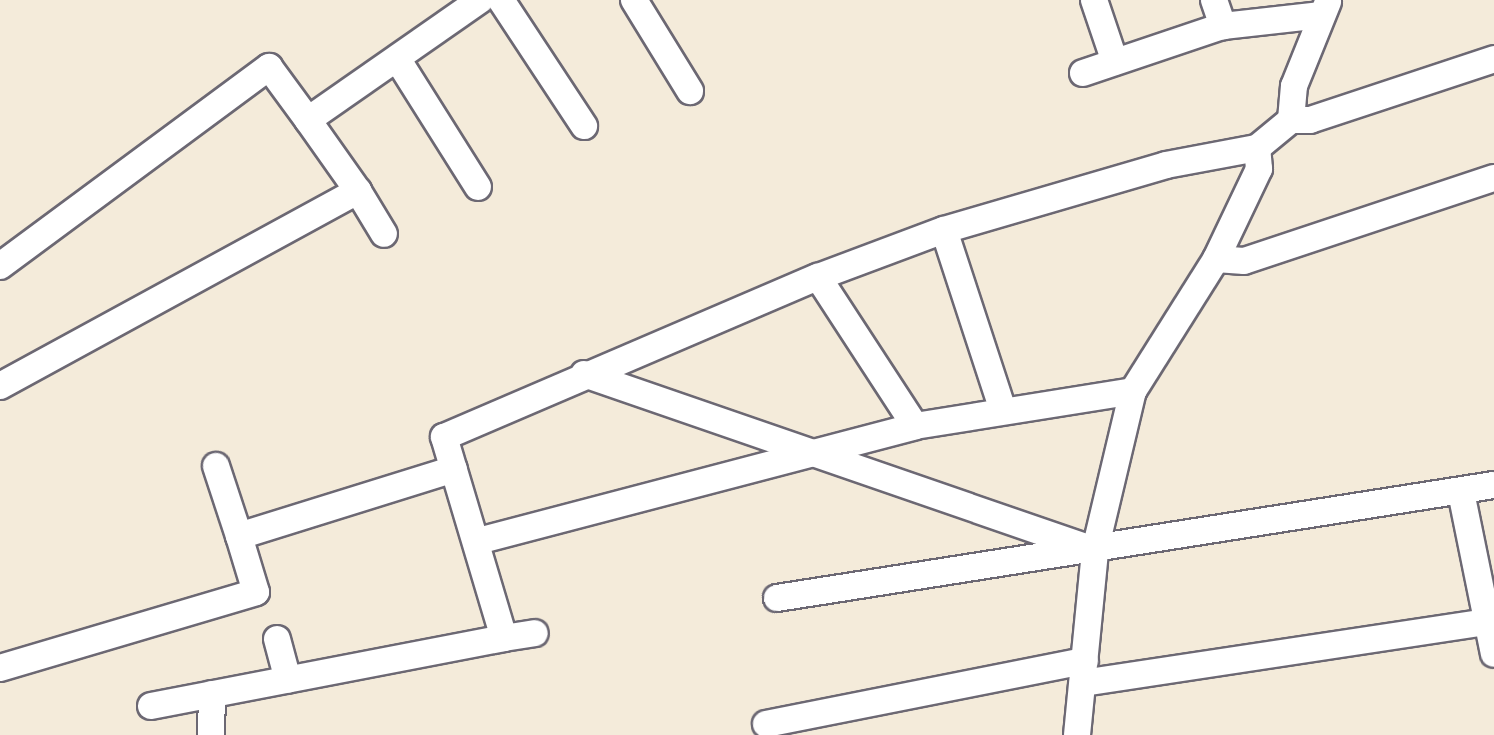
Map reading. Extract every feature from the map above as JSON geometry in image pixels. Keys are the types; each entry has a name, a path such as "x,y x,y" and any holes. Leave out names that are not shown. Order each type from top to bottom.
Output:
{"street":[{"path":"308,120 480,0"},
{"path":"501,0 584,126"},
{"path":"634,0 690,91"},
{"path":"1094,0 1115,62"},
{"path":"1214,0 1223,26"},
{"path":"1083,73 1223,26 1325,8"},
{"path":"1291,120 1294,86 1325,8"},
{"path":"504,638 478,541 444,437 584,374 818,277 944,230 1166,165 1257,148 1291,120 1310,120 1494,59"},
{"path":"398,60 478,187"},
{"path":"0,266 269,67 358,191 384,234"},
{"path":"1077,735 1095,550 1133,391 1216,259 1259,169 1257,148"},
{"path":"1216,259 1244,261 1494,178"},
{"path":"0,386 358,191"},
{"path":"944,230 1003,410"},
{"path":"818,277 915,426"},
{"path":"584,374 1095,550"},
{"path":"478,541 915,426 1133,391"},
{"path":"0,668 256,592 216,466"},
{"path":"239,536 454,469"},
{"path":"777,598 1494,485"},
{"path":"1461,492 1494,654"},
{"path":"766,724 1084,672 1488,622"},
{"path":"151,706 535,633"},
{"path":"277,639 288,680"},
{"path":"211,735 212,694"}]}
